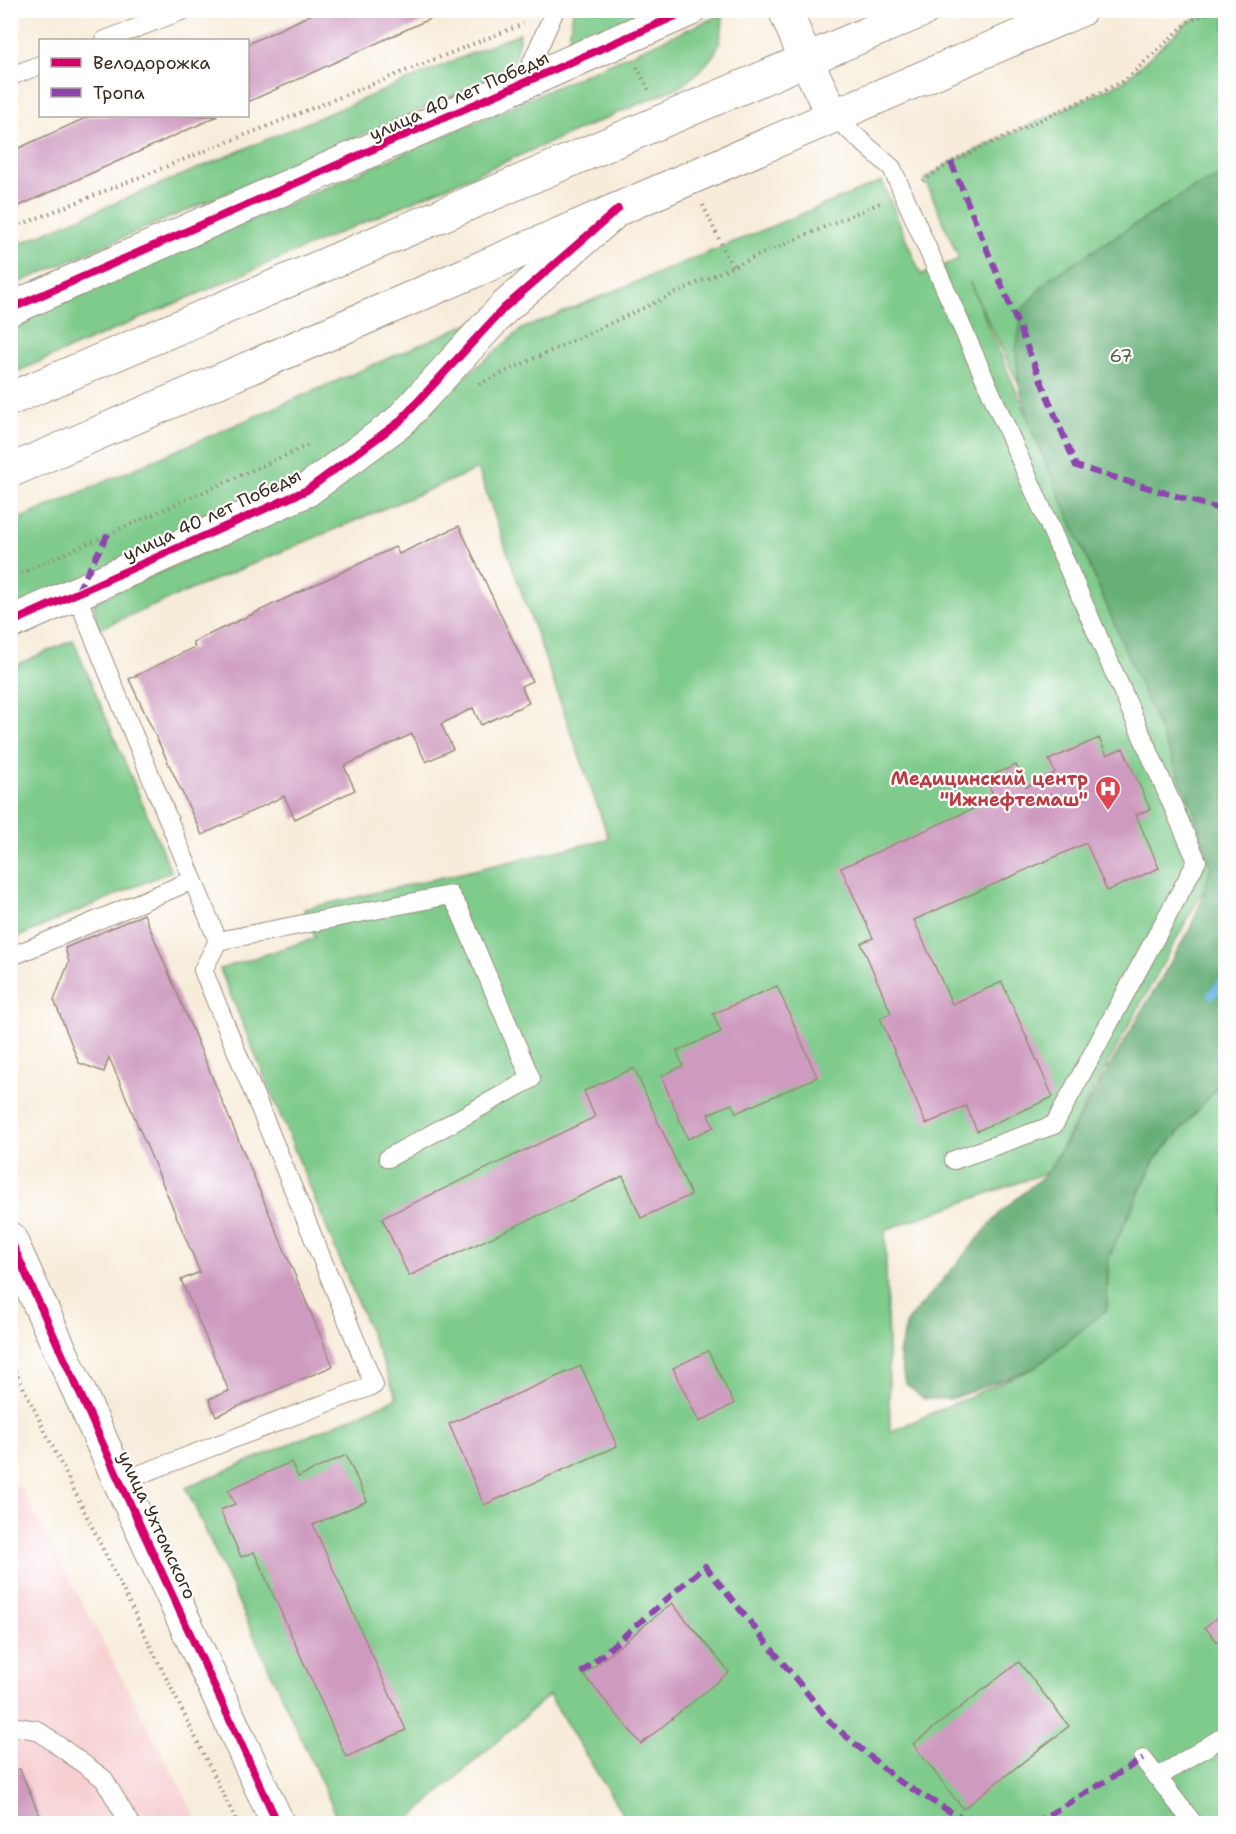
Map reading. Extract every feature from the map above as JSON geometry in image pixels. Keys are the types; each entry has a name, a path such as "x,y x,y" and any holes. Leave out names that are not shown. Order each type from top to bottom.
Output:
{"main road":[{"name":"улица 40 лет Победы","path":"10,309 521,86 689,10"},
{"path":"785,10 833,117"},
{"path":"10,399 923,10"},
{"name":"улица 40 лет Победы","path":"10,471 1080,10"},
{"name":"улица 40 лет Победы","path":"10,623 307,490 399,422 504,308 618,210"},
{"name":"улица Ухтомского","path":"10,1239 278,1824"}],"lane":[{"path":"108,39 184,10"},
{"path":"521,86 555,11"},
{"path":"10,68 14,75 39,65"},
{"path":"833,117 892,168 1197,861 1054,1125 954,1160"},
{"path":"76,594 218,941 203,970 374,1385 120,1482"},
{"path":"10,957 193,880"},
{"path":"218,941 450,895 459,909 531,1079 388,1158"},
{"path":"10,1726 37,1730 105,1779 130,1824"},
{"path":"1158,1777 1226,1735"},
{"path":"1143,1759 1194,1824"}],"path":[{"path":"474,387 732,267 903,193 951,162 1124,81 1188,22 1215,10"},
{"path":"10,229 555,11"},
{"path":"10,578 315,443"},
{"path":"10,1360 238,1824"}],"shaded area":[{"path":"20,1486 199,1823 11,1823 10,1490"}],"green space":[{"path":"574,10 643,11 568,43"},
{"path":"1215,11 1225,11 1225,176 1198,185 1016,351 1019,385 969,281 1219,862 1048,1172 885,1230 890,1432 1036,1367 1107,1309 1108,1259 1155,1159 1225,1079 1225,1823 628,1823 549,1695 405,1823 340,1823 186,1488 397,1398 220,969 315,938 304,909 609,839 478,469 98,629 93,602 316,502 522,329 882,181 921,275 959,259 925,179 951,162 1124,81 1188,22"},
{"path":"723,14 720,39 713,56 683,85 11,374 10,325"},
{"path":"520,33 513,70 11,286 11,247"},
{"name":"67","path":"1225,176 1225,1079 1155,1159 1108,1259 1107,1309 1036,1367 951,1399 924,1399 905,1383 899,1353 907,1322 1000,1213 1048,1172 1190,929 1202,899 1211,866 1194,811 1031,428 1019,385 1016,351 1023,308 1051,277 1198,185"},
{"path":"504,308 307,490 11,621 10,523"},
{"path":"73,640 171,871 11,940 11,667"}],"building":[{"path":"321,10 449,10 249,102 249,44"},
{"path":"88,117 216,117 10,210 10,152"},
{"path":"459,526 532,681 521,686 529,703 481,725 473,708 441,724 453,749 426,762 412,734 344,766 355,790 295,819 284,796 202,835 129,679 195,647 193,642 395,547 399,554"},
{"path":"1099,738 1107,755 1123,748 1150,809 1136,815 1159,868 1107,891 1086,843 914,920 952,1004 1002,982 1053,1097 977,1131 966,1106 926,1124 880,1018 891,1013 861,943 873,938 841,868 995,799 986,778 1016,765 1026,787 1055,773 1049,760"},
{"path":"144,914 333,1366 216,1416 209,1399 229,1391 181,1280 200,1272 109,1057 104,1072 79,1063 54,1000 69,962 65,948"},
{"path":"777,986 817,1077 736,1113 732,1104 708,1114 714,1127 688,1139 661,1076 683,1066 677,1051 721,1032 713,1014"},
{"path":"634,1068 691,1195 641,1218 623,1176 409,1276 382,1218 595,1117 584,1091"},
{"path":"708,1351 734,1404 699,1422 673,1368"},
{"path":"581,1366 617,1446 484,1505 449,1424"},
{"path":"346,1455 367,1501 313,1525 406,1730 346,1757 254,1552 241,1557 220,1510 235,1504 228,1490 291,1462 298,1477"},
{"path":"672,1603 729,1672 641,1744 584,1675"},
{"path":"1226,1610 1226,1652 1205,1627"},
{"path":"1019,1662 1069,1726 963,1809 913,1744"},
{"path":"20,1769 43,1824 10,1824 10,1772"}],"waterway":[{"path":"1212,994 1226,977"}],"marked path":[{"path":"951,162 1076,466 1226,511"},
{"path":"77,592 108,534"},
{"path":"581,1673 705,1566 832,1724 897,1780 971,1824"},
{"path":"1033,1824 1143,1759"}],"cycle path":[{"path":"10,309 689,10"},
{"path":"10,623 307,490 399,422 504,308 618,209"},
{"path":"10,1239 278,1824"}],"place":[{"name":"Медицинский центр \"Ижнефтемаш\"","path":"1108,812"}]}
